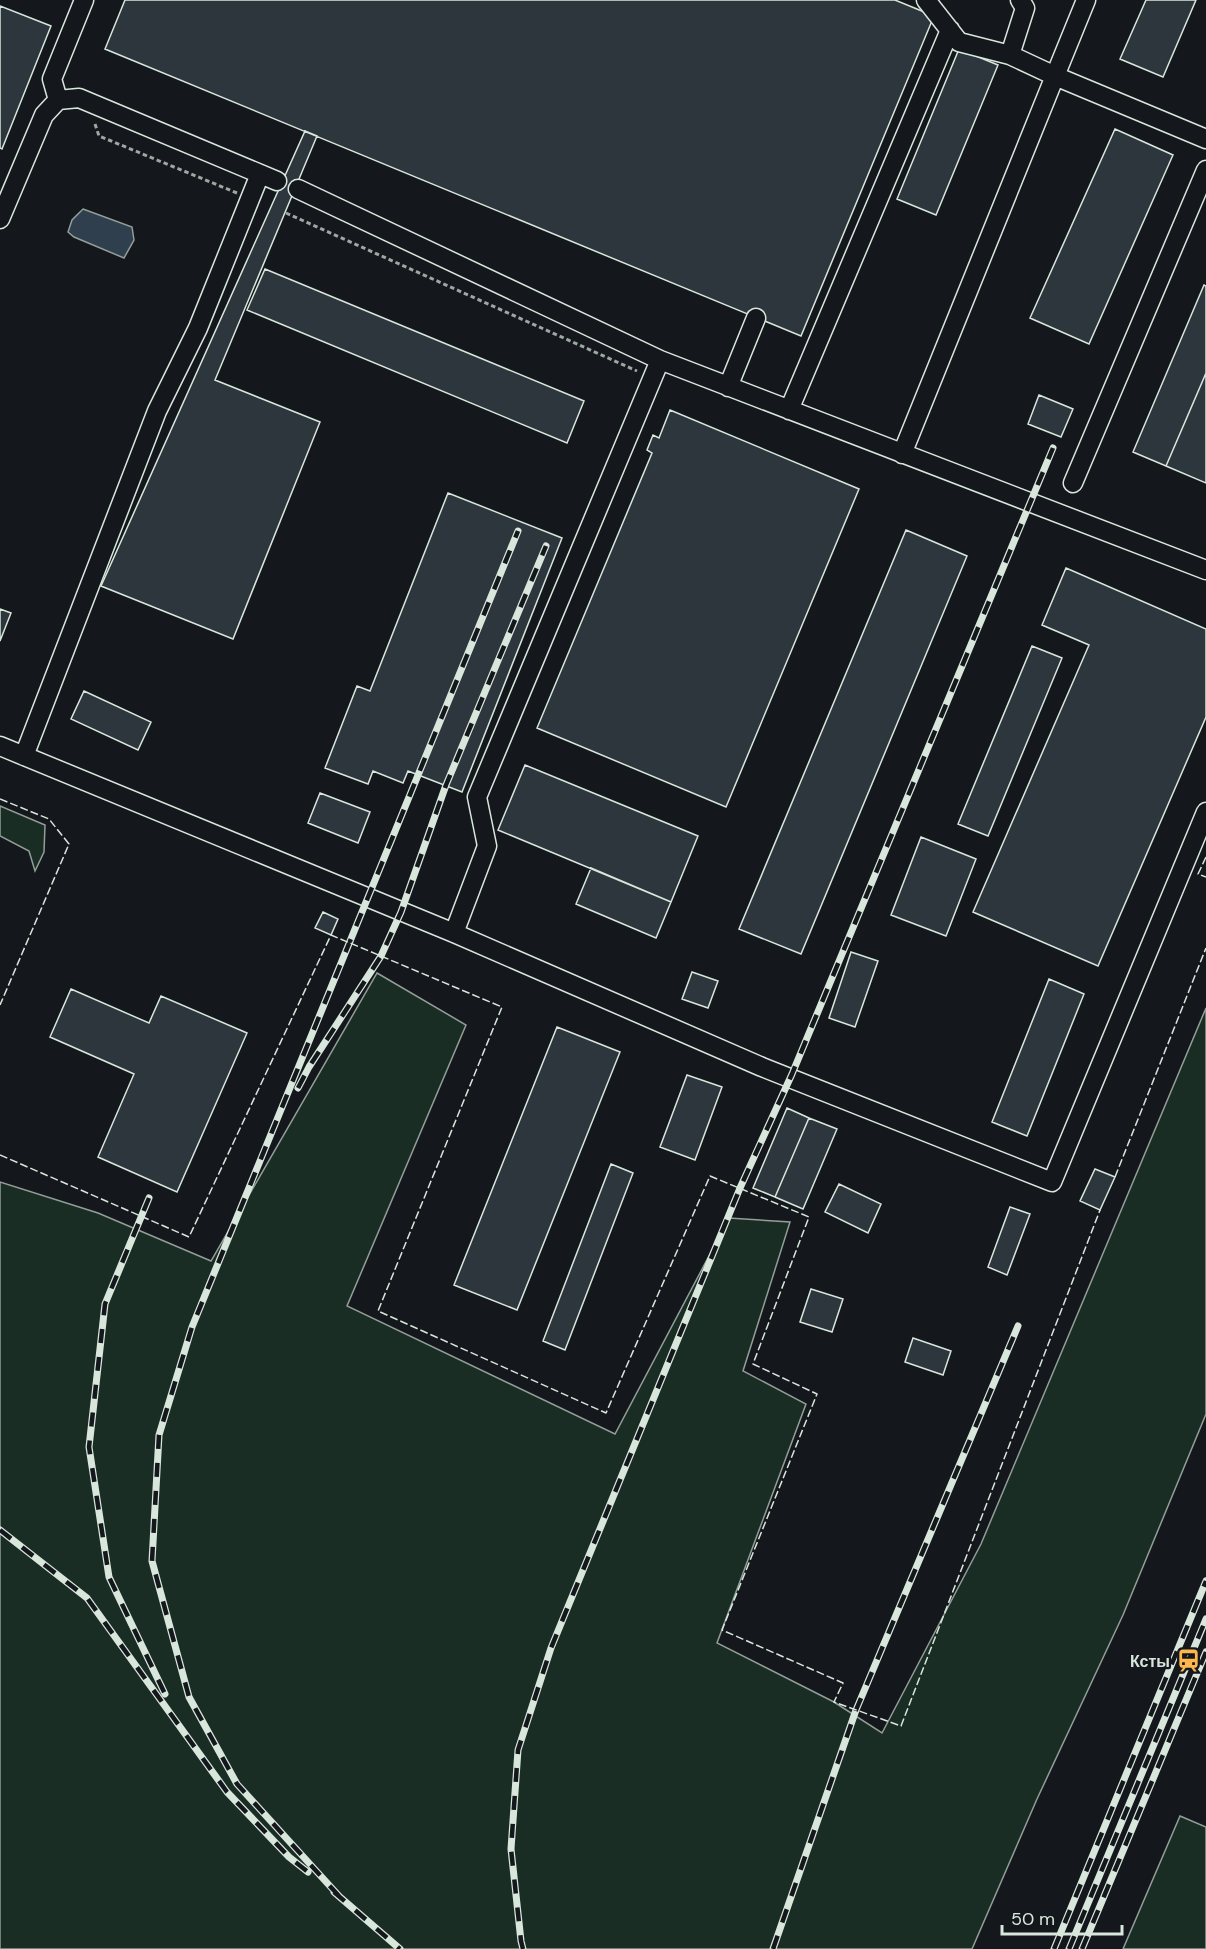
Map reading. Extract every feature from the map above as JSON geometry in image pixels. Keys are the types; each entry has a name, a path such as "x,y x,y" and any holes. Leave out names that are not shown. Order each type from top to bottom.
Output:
{"lane":[{"path":"58,100 52,78 84,0"},
{"path":"926,0 959,42 1010,56 1206,139"},
{"path":"1010,56 1025,8 1020,0"},
{"path":"902,454 1086,0"},
{"path":"789,410 950,30"},
{"path":"0,219 44,115 58,100 79,98 269,177 250,199 198,328 157,411 24,756"},
{"path":"1073,483 1206,170"},
{"path":"298,189 660,360 1206,570"},
{"path":"728,387 756,318"},
{"path":"454,933 487,846 477,797 660,360"},
{"path":"0,746 454,933 762,1067 1052,1182 1206,813"}],"path":[{"path":"84,100 92,114 99,136 250,199"},
{"path":"286,213 652,378"}],"green space":[{"path":"0,806 45,825 44,852 35,871 29,851 0,836"},
{"path":"377,973 466,1025 347,1306 615,1434 729,1218 790,1222 743,1371 806,1404 717,1643 834,1702 882,1733 981,1544 1206,1008 1206,1414 1123,1615 1037,1799 972,1949 0,1949 0,1182 98,1213 211,1261"},
{"path":"1180,1816 1206,1827 1206,1949 1123,1949"}],"water":[{"path":"83,209 132,227 134,240 124,258 74,237 68,232 72,220"}],"building":[{"path":"125,0 895,0 934,16 801,336 105,49"},
{"path":"1146,0 1196,0 1163,77 1120,59"},
{"path":"0,6 51,26 2,149 0,148"},
{"path":"959,49 998,65 936,215 897,199"},
{"path":"1115,129 1173,155 1089,344 1030,318"},
{"path":"305,131 317,136 215,380 320,422 233,639 101,586"},
{"path":"265,269 584,401 567,443 247,310"},
{"path":"1204,285 1206,286 1206,373 1166,466 1133,452"},
{"path":"1206,373 1206,483 1166,466"},
{"path":"1039,395 1073,409 1061,437 1028,424"},
{"path":"670,410 859,489 726,807 537,728 652,453 647,450 653,435 659,438"},
{"path":"448,493 562,538 462,792 408,771 403,783 373,771 368,784 325,768 357,686 370,691"},
{"path":"906,530 967,556 801,954 739,929"},
{"path":"1066,568 1206,629 1206,717 1098,966 973,912 1089,645 1042,625"},
{"path":"0,609 11,613 0,641"},
{"path":"1032,646 1062,658 988,836 958,824"},
{"path":"84,691 151,722 138,750 71,719"},
{"path":"525,765 698,836 671,902 498,830"},
{"path":"320,793 370,812 358,843 308,823"},
{"path":"921,837 976,859 946,936 891,915"},
{"path":"591,868 671,902 656,938 576,904"},
{"path":"323,912 338,919 331,935 315,928"},
{"path":"851,952 878,961 855,1027 829,1018"},
{"path":"692,972 718,981 708,1008 682,999"},
{"path":"1049,979 1084,994 1027,1136 992,1122"},
{"path":"71,989 149,1023 161,996 247,1033 177,1192 98,1157 134,1074 50,1037"},
{"path":"557,1027 620,1052 517,1310 454,1285"},
{"path":"687,1075 722,1087 695,1160 660,1147"},
{"path":"787,1108 809,1118 775,1197 753,1188"},
{"path":"809,1118 837,1129 803,1209 775,1197"},
{"path":"611,1164 633,1173 565,1350 543,1341"},
{"path":"1095,1169 1115,1177 1100,1210 1080,1201"},
{"path":"839,1184 881,1204 868,1233 825,1212"},
{"path":"1010,1207 1030,1214 1007,1275 988,1267"},
{"path":"811,1289 843,1299 832,1332 800,1322"},
{"path":"913,1338 951,1351 943,1375 905,1362"}],"railway":[{"path":"523,1949 511,1849 518,1750 551,1648 740,1188 792,1074 1053,448"},
{"path":"339,1896 237,1784 189,1697 152,1561 159,1435 192,1327 518,531"},
{"path":"298,1088 309,1067 381,956 401,912 446,785 546,546"},
{"path":"149,1198 105,1304 89,1447 109,1577 165,1694"},
{"path":"773,1949 856,1710 1018,1326"},
{"path":"0,1530 87,1598 227,1792 289,1857 308,1872"},
{"path":"1054,1949 1206,1581"},
{"path":"1069,1949 1206,1619"},
{"path":"1082,1949 1206,1652"},
{"path":"334,1892 400,1949"}],"fence":[{"path":"0,799 49,819 69,844 0,1005"},
{"path":"1206,857 1198,874 1206,877"},
{"path":"0,1155 189,1237 331,935 502,1007 378,1311 606,1413 710,1176 809,1217 753,1364 817,1394 722,1630 843,1683 834,1702 901,1726 1100,1210"},
{"path":"1115,1177 1206,948"}],"place":[{"name":"Ксты","path":"1188,1661"}]}
